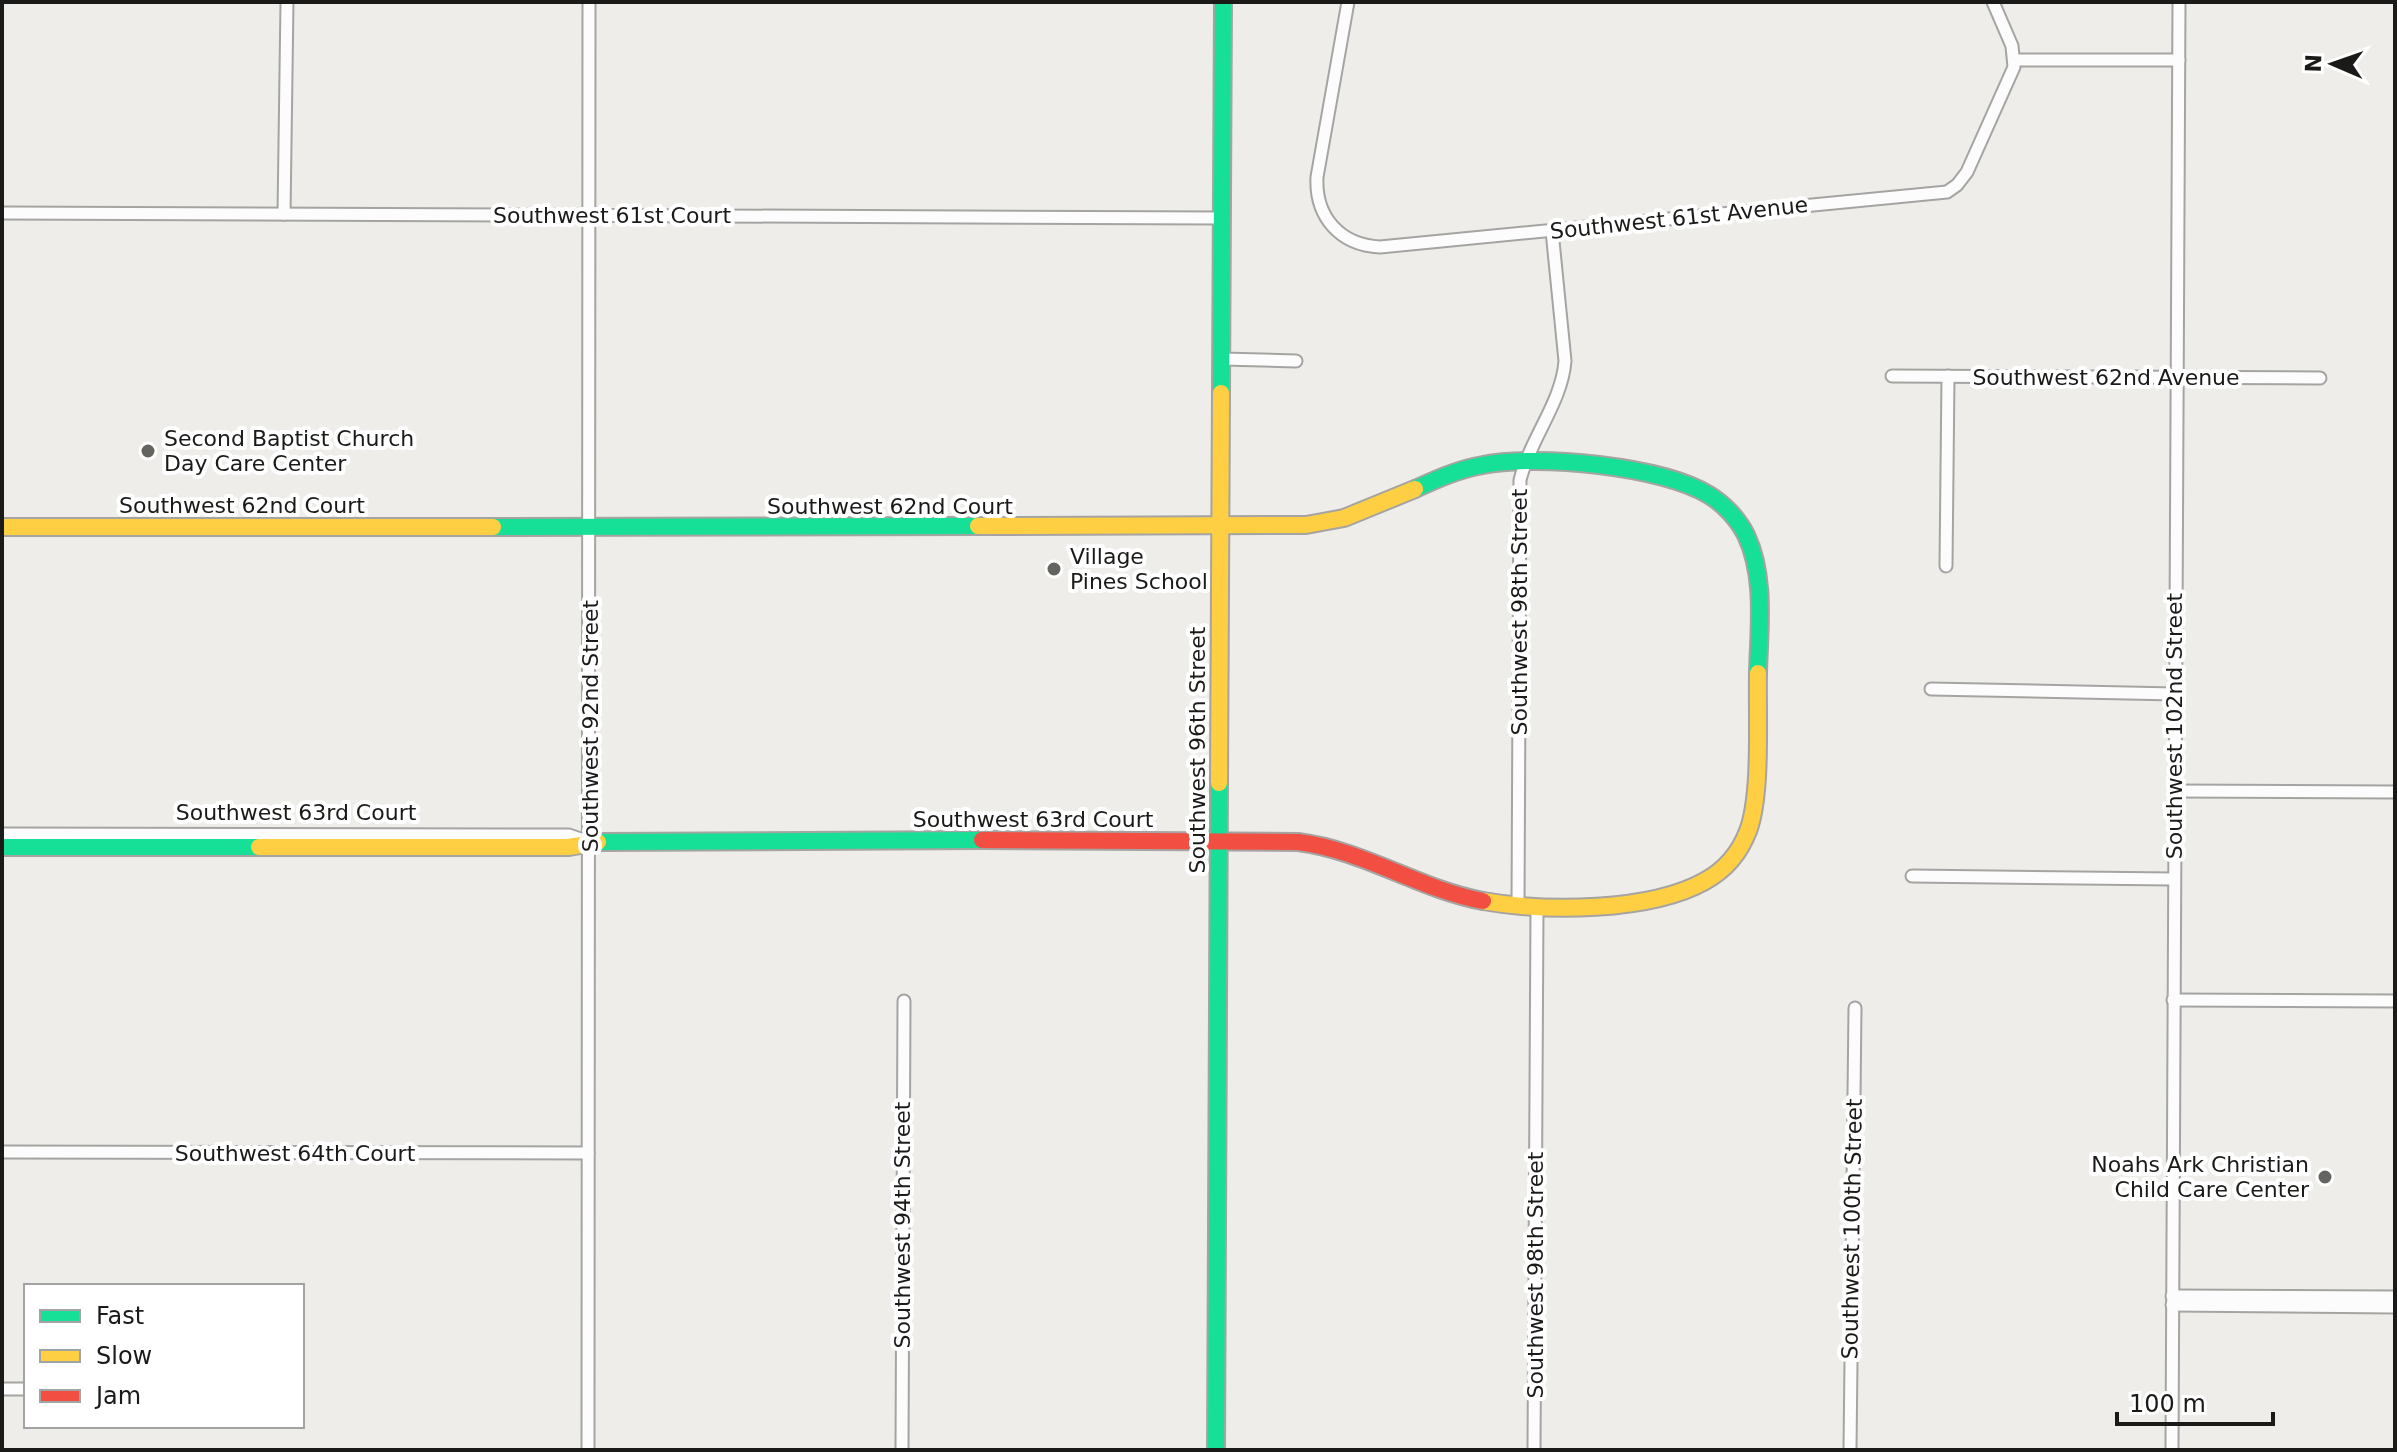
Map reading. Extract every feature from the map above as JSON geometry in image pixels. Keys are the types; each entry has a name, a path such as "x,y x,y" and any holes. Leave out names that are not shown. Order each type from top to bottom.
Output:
{"street":[{"path":"284,214 287,2"},
{"name":"Southwest 92nd Street","path":"588,1450 589,2"},
{"name":"Southwest 96th Street","path":"1216,1450 1223,2"},
{"name":"Southwest 61st Avenue","path":"1348,2 1317,177 1317,199 1329,224 1355,242 1380,247 1947,192 1963,179 1976,156 2012,77 2014,60"},
{"path":"1993,2 2009,38 2014,60 2179,60"},
{"name":"Southwest 102nd Street","path":"2172,1450 2179,2"},
{"name":"Southwest 61st Court","path":"2,213 1221,218"},
{"name":"Southwest 98th Street","path":"1518,907 1520,480 1524,463 1565,369 1552,231"},
{"path":"1222,359 1296,361"},
{"name":"Southwest 62nd Avenue","path":"1892,376 2320,378"},
{"path":"1946,566 1948,376"},
{"name":"Southwest 62nd Court","path":"2,527 1291,526 1342,519 1450,474 1485,464 1583,465 1670,477 1700,489 1719,501 1746,532 1759,575 1755,801 1752,820 1738,851"},
{"path":"1931,689 2175,694"},
{"path":"2174,791 2395,792"},
{"name":"Southwest 63rd Court","path":"2,834 97,840 458,840 569,847 590,842 1268,840 1314,844 1359,858 1426,887 1493,904 1537,909 1630,902 1683,893 1712,877 1738,851"},
{"name":"Southwest 63rd Court","path":"2,847 97,840"},
{"path":"1912,876 2173,879"},
{"name":"Southwest 98th Street","path":"1534,1450 1537,909"},
{"path":"2173,1000 2395,1001"},
{"name":"Southwest 94th Street","path":"902,1450 904,1001"},
{"name":"Southwest 100th Street","path":"1850,1450 1855,1008"},
{"name":"Southwest 64th Court","path":"2,1152 588,1153"},
{"path":"2172,1300 2395,1297"},
{"path":"2172,1300 2395,1307"},
{"path":"2,1389 24,1389"}],"traffic: fast":[{"path":"1221,393 1223,2"},
{"path":"1415,489 1474,467 1535,461 1631,470 1688,485 1709,495 1735,518 1752,551 1760,603 1758,673"},
{"path":"493,527 978,526"},
{"path":"1216,1450 1219,783"},
{"path":"598,842 982,840"},
{"path":"2,847 259,847"}],"traffic: slow":[{"path":"1219,783 1221,393"},
{"path":"978,526 1306,525 1344,518 1415,489"},
{"path":"2,527 493,527"},
{"path":"1483,901 1566,908 1627,904 1682,891 1719,872 1741,846 1752,816 1757,776 1758,673"},
{"path":"259,847 569,847 598,842"}],"traffic: jam":[{"path":"982,840 1298,842 1345,853 1436,888 1483,901"}],"place":[{"name":"Second Baptist Church Day Care Center","path":"148,451"},
{"name":"Village Pines School","path":"1054,569"},
{"name":"Noahs Ark Christian Child Care Center","path":"2325,1177"}]}
